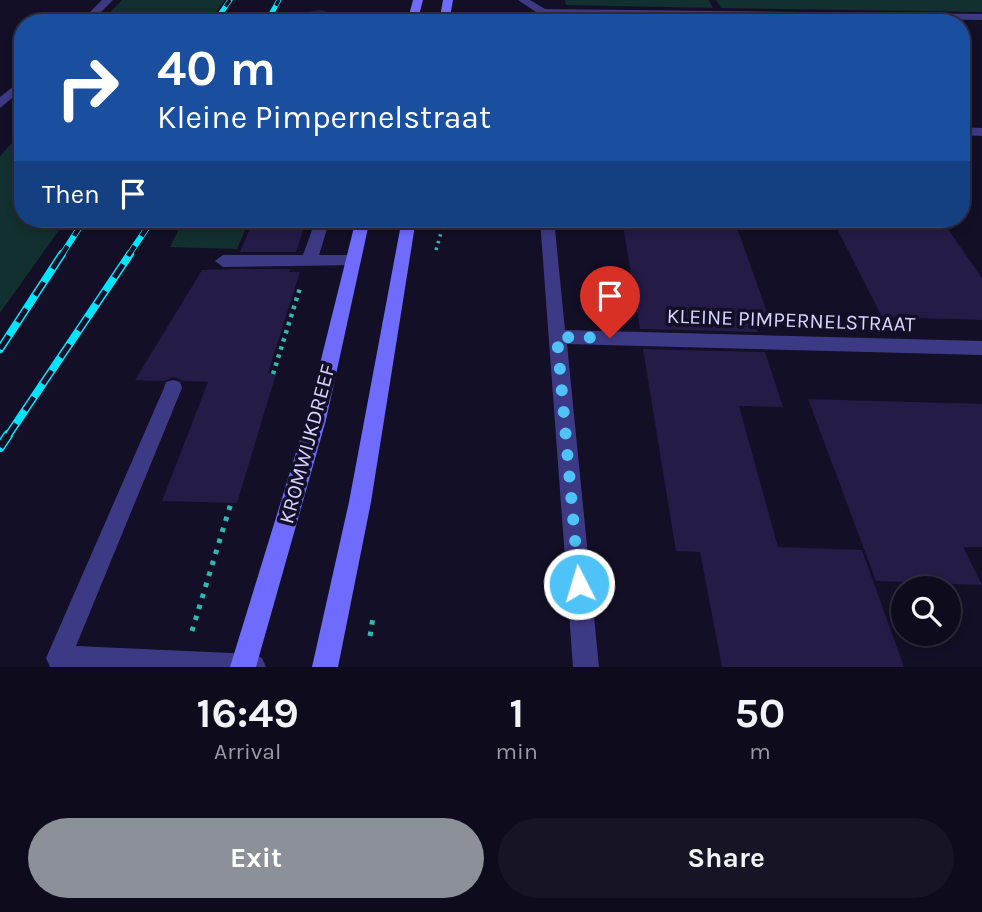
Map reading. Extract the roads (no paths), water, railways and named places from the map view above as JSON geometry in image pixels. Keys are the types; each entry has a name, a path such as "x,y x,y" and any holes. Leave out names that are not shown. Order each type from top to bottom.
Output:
{"main road":[{"name":"KROMWIJKDREEF","path":"247,667 316,421 360,228"},
{"path":"324,667 360,502 407,228"}],"street":[{"path":"93,14 108,0"},
{"path":"523,0 543,12"},
{"path":"540,14 557,10 800,14"},
{"path":"0,104 14,91"},
{"path":"309,261 320,228"},
{"path":"548,228 586,667"},
{"path":"223,261 352,261"},
{"name":"KLEINE PIMPERNELSTRAAT","path":"557,337 982,348"},
{"path":"173,388 59,658 247,667"}],"railway":[{"path":"220,14 230,0"},
{"path":"271,14 279,0"},
{"path":"61,256 79,228"},
{"path":"128,256 147,228"},
{"path":"0,349 62,254"},
{"path":"7,437 130,254"},
{"path":"0,447 8,435"}]}
